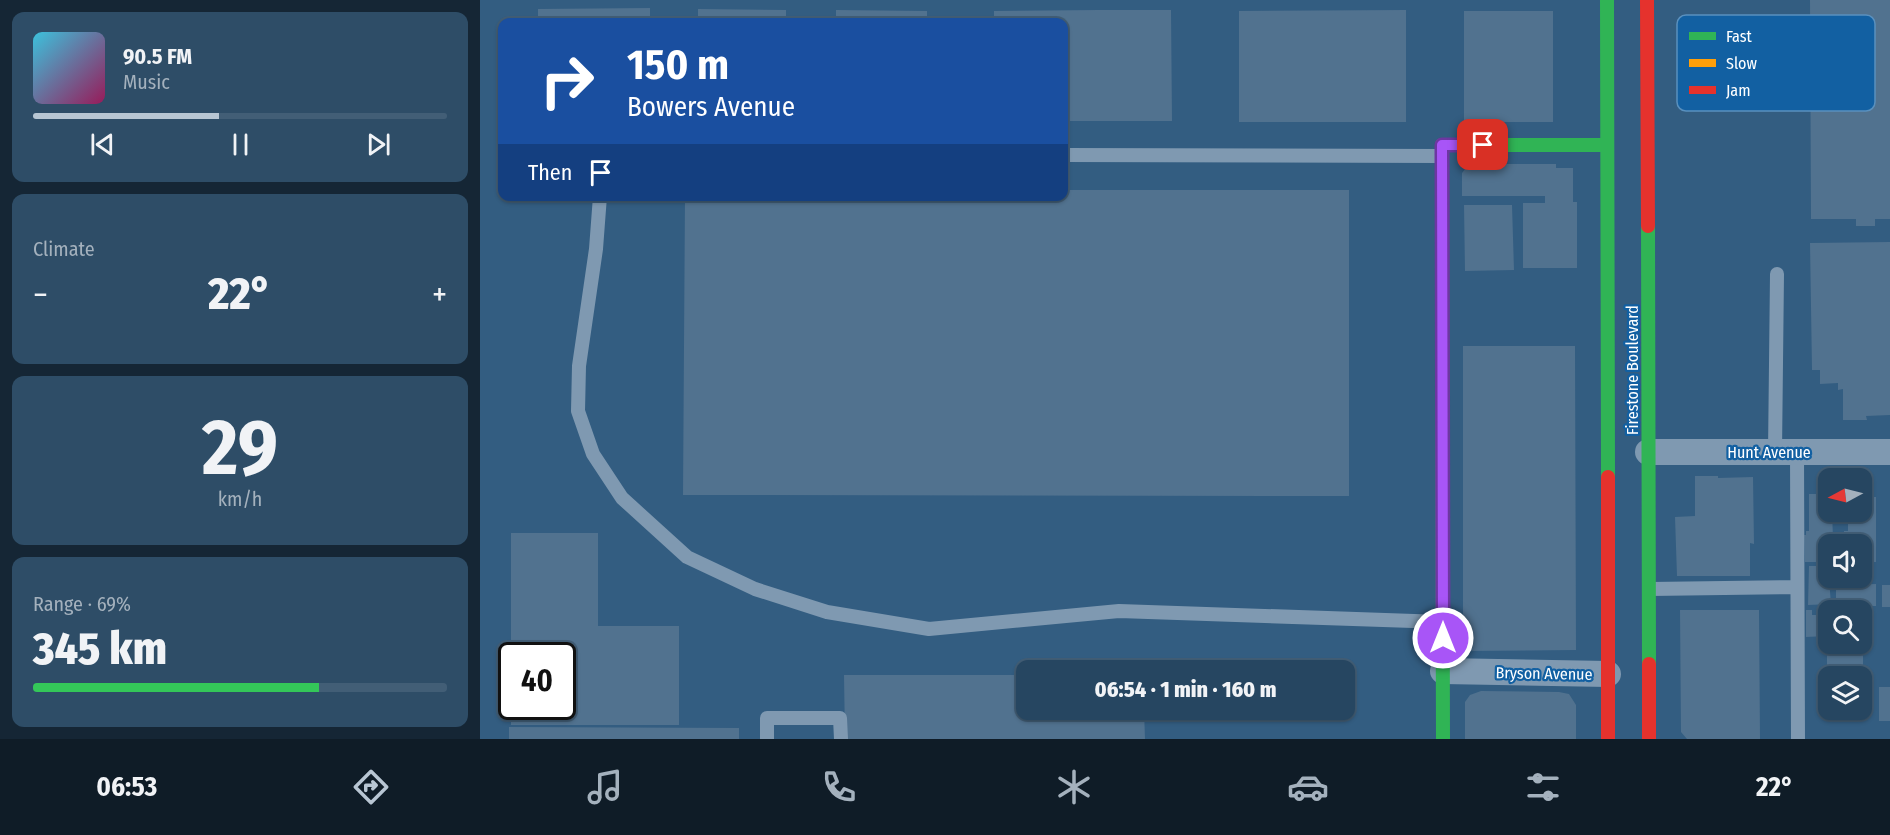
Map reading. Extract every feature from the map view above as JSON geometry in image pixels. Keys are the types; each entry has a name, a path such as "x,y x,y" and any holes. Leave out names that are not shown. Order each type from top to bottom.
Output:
{"main road":[{"name":"Firestone Boulevard","path":"1607,0 1608,739"},
{"name":"Firestone Boulevard","path":"1647,0 1649,739"},
{"path":"1443,739 1442,151 1607,146"}],"street":[{"name":"Hunt Avenue","path":"1648,452 1890,452"},
{"name":"Bryson Avenue","path":"1443,671 1608,674"}],"lane":[{"path":"1068,155 1442,151"},
{"path":"600,201 596,249 579,366 578,411 592,454 622,498 687,557 755,589 827,612 929,629 1119,610 1443,622"},
{"path":"1777,274 1786,452 1797,587 1798,739"},
{"path":"1650,589 1797,587"},
{"path":"767,739 767,718 840,718 841,739"}],"building":[{"path":"1810,0 1890,0 1890,219 1875,219 1875,226 1856,226 1856,219 1811,219 1811,111 1875,111 1875,15 1810,15"},
{"path":"650,8 650,18 538,18 538,9"},
{"path":"698,9 786,10 786,18 698,18"},
{"path":"836,10 927,11 927,18 836,18"},
{"path":"1171,10 1172,121 1068,121 1068,18 994,18 994,11"},
{"path":"1406,10 1406,122 1239,122 1239,11"},
{"path":"1464,11 1553,11 1553,122 1464,122"},
{"path":"1469,164 1556,164 1556,168 1573,168 1573,202 1577,202 1577,268 1523,268 1523,203 1545,203 1545,196 1462,196 1462,173"},
{"path":"1068,190 1349,190 1349,496 683,495 685,201 1068,201"},
{"path":"1464,205 1512,205 1514,270 1465,271"},
{"path":"1890,242 1890,415 1866,416 1867,420 1843,420 1843,389 1838,390 1838,383 1820,384 1820,370 1812,370 1810,243"},
{"path":"1463,346 1575,346 1576,650 1463,651"},
{"path":"1695,476 1753,477 1754,544 1750,543 1750,576 1677,576 1675,517 1695,516"},
{"path":"1818,490 1818,522 1832,522 1833,534 1818,534 1818,562 1805,562 1804,535 1806,531 1809,531 1809,494 1817,494"},
{"path":"1872,497 1876,497 1876,562 1872,562 1872,534 1844,534 1844,531 1848,531 1848,522 1872,522"},
{"path":"511,533 598,533 598,626 679,626 679,725 511,725 511,720 576,720 576,642 511,642"},
{"path":"1809,566 1818,566 1818,588 1830,588 1831,600 1818,600 1818,605 1808,605"},
{"path":"1872,584 1876,584 1876,606 1872,606 1872,600 1836,600 1836,588 1872,588"},
{"path":"1882,585 1890,585 1890,607 1882,607"},
{"path":"1680,610 1759,610 1760,739 1687,739 1681,732"},
{"path":"1806,610 1812,610 1812,615 1818,615 1818,636 1806,637"},
{"path":"1863,654 1863,666 1827,666 1827,655"},
{"path":"844,675 1016,675 1016,720 1144,720 1145,739 845,739"},
{"path":"1879,687 1890,687 1890,721 1879,721"},
{"path":"1481,691 1569,694 1576,705 1576,739 1465,739 1465,702 1470,695"},
{"path":"509,727 739,728 739,739 509,739"}],"traffic: fast":[{"path":"1607,0 1608,477"},
{"path":"1468,145 1607,145"},
{"path":"1648,226 1649,664"},
{"path":"1442,369 1443,739"}],"traffic: slow":[{"path":"1442,369 1442,145 1468,145"}],"traffic: jam":[{"path":"1647,0 1648,226"},
{"path":"1608,477 1608,739"},
{"path":"1649,664 1649,739"}],"route":[{"path":"1443,638 1442,145 1483,145"}]}
